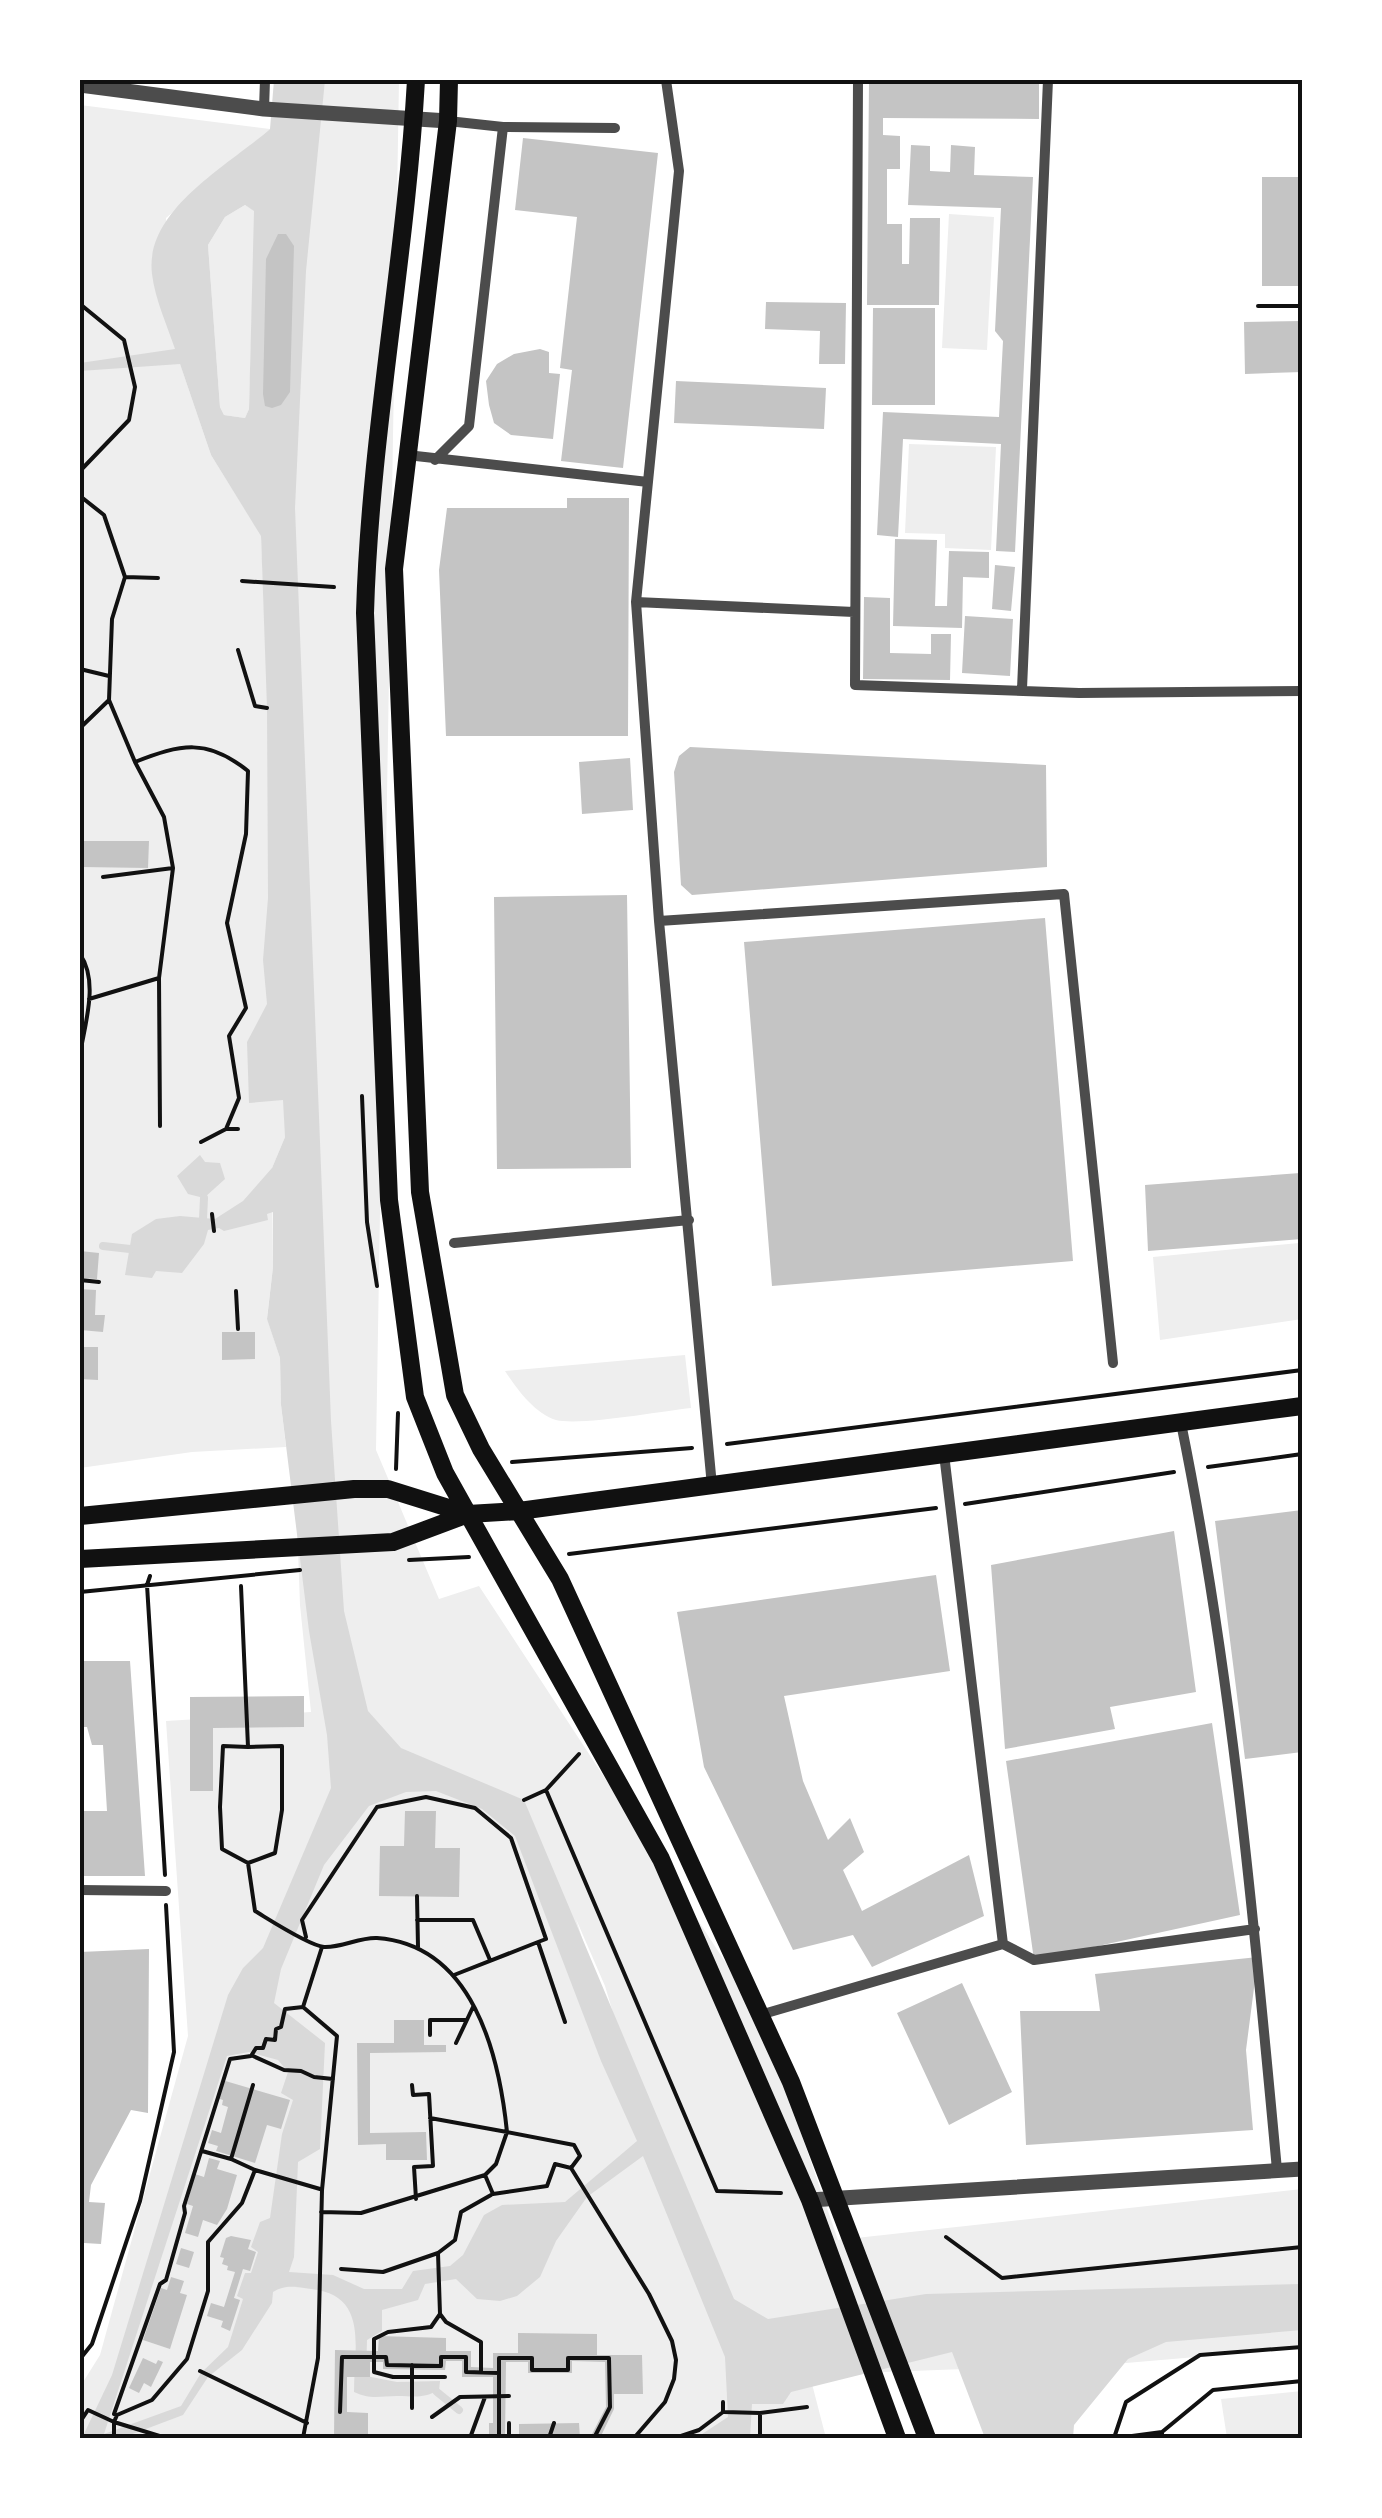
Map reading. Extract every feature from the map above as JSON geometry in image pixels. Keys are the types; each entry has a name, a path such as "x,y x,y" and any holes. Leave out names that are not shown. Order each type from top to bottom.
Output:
{"main road":[{"path":"416,80 367,534 364,613 389,1200 415,1396 445,1472 661,1859 810,2200 897,2438"},
{"path":"449,80 448,122 394,569 420,1192 455,1395 491,1465 548,1558 791,2082 927,2438"},
{"path":"80,1559 393,1542 468,1514 519,1511 1302,1406"},
{"path":"80,1516 354,1489 388,1489 468,1514"}],"street":[{"path":"264,109 265,80"},
{"path":"666,80 679,171 636,602 660,922 712,1486"},
{"path":"858,80 855,685 1079,693 1302,692"},
{"path":"1022,689 1048,80"},
{"path":"80,85 264,109 503,126 615,128"},
{"path":"435,460 469,426 503,126"},
{"path":"408,456 648,482"},
{"path":"636,602 854,612"},
{"path":"660,922 1064,894 1113,1364"},
{"path":"454,1243 689,1220"},
{"path":"1181,1422 1218,1649 1255,1929 1277,2170"},
{"path":"944,1454 1002,1944"},
{"path":"80,1890 166,1891"},
{"path":"760,2015 1002,1944 1034,1960 1255,1929"},
{"path":"810,2200 1302,2169"}],"path":[{"path":"80,304 124,340 134,386 128,420 80,471"},
{"path":"1258,306 1302,306"},
{"path":"80,496 104,514 125,577 112,619 109,700 134,762 164,817 172,868 159,978 160,1126"},
{"path":"125,577 158,578"},
{"path":"242,581 334,588"},
{"path":"238,650 256,706 267,708"},
{"path":"80,669 110,676"},
{"path":"80,728 109,700"},
{"path":"134,762 166,750 189,747 224,752 248,771 246,834 227,923 246,1008 230,1036 239,1098 226,1130"},
{"path":"103,877 172,868"},
{"path":"80,954 90,1000 80,1054"},
{"path":"90,1000 159,978"},
{"path":"201,1142 226,1130 238,1130"},
{"path":"212,1214 214,1230"},
{"path":"80,1280 99,1282"},
{"path":"236,1290 238,1329"},
{"path":"491,1465 709,1446 1302,1370"},
{"path":"548,1558 949,1507 1302,1454"},
{"path":"386,1473 396,1473"},
{"path":"80,2360 92,2344 140,2201 174,2052 147,1585 156,1553"},
{"path":"406,1560 494,1555"},
{"path":"80,1592 253,1574"},
{"path":"240,1586 248,1747"},
{"path":"224,1746 248,1747 282,1746 282,1810 275,1853 248,1863 222,1849 220,1807 224,1746"},
{"path":"524,1800 546,1790 578,1754"},
{"path":"546,1790 716,2192 781,2193"},
{"path":"303,1937 302,1920 377,1806 426,1797 475,1808 510,1838 546,1939 453,1976"},
{"path":"248,1863 255,1912 322,1947 375,1938 418,1947 453,1976 488,2032 508,2132 496,2164 484,2175 362,2213 321,2212"},
{"path":"417,1896 418,1947"},
{"path":"417,1920 474,1920 490,1961"},
{"path":"538,1942 565,2022"},
{"path":"303,2007 322,1947"},
{"path":"251,2056 256,2048 263,2048 266,2040 275,2040 285,2010 303,2007 337,2036 322,2190 318,2358 303,2438"},
{"path":"456,2042 472,2007"},
{"path":"430,2035 430,2020 466,2020"},
{"path":"117,2415 114,2414 160,2284 166,2280 230,2059 251,2056 284,2070 302,2070 314,2077 333,2079"},
{"path":"231,2159 253,2085"},
{"path":"412,2085 412,2094 429,2094 432,2166 414,2167 416,2198"},
{"path":"430,2118 574,2144 580,2156 570,2168"},
{"path":"201,2150 264,2175 322,2190"},
{"path":"341,2269 383,2272 438,2252 456,2240 461,2212 493,2194 548,2186 555,2164 570,2168 649,2294 672,2341 674,2379 664,2402 634,2438"},
{"path":"114,2438 117,2415 152,2400 186,2359 208,2291 208,2242 242,2203 254,2170"},
{"path":"484,2175 493,2194"},
{"path":"946,2237 1002,2278 1302,2247"},
{"path":"438,2252 440,2314 446,2322 481,2342 481,2373"},
{"path":"440,2314 431,2327 388,2332 374,2339 374,2372 444,2378"},
{"path":"1302,2348 1200,2355 1126,2402 1115,2438 1162,2435 1213,2390 1302,2380"},
{"path":"340,2412 342,2357 386,2357 386,2365 441,2366 441,2357 466,2357 466,2372 499,2374"},
{"path":"498,2438 499,2358 532,2358 532,2370 550,2372 568,2370 568,2358 609,2358 606,2378 610,2407 594,2438"},
{"path":"412,2365 412,2408"},
{"path":"200,2371 306,2423"},
{"path":"432,2417 460,2397 509,2396"},
{"path":"470,2438 485,2397"},
{"path":"722,2402 723,2412"},
{"path":"674,2438 699,2430 723,2412 760,2413 807,2407"},
{"path":"80,2422 88,2410 166,2438"},
{"path":"760,2413 760,2438"},
{"path":"549,2438 554,2423"},
{"path":"509,2424 509,2438"},
{"path":"441,2436 457,2438"}],"shaded area":[{"path":"274,80 325,80 306,271 295,508 331,1421 344,1611 368,1711 401,1748 524,1800 734,2299 768,2319 926,2294 1301,2284 1302,2280 1302,2330 1166,2342 1128,2359 1074,2425 1073,2438 985,2438 952,2352 791,2392 783,2404 752,2404 750,2438 696,2438 728,2417 725,2357 643,2156 587,2197 556,2241 540,2277 517,2296 500,2301 477,2299 456,2279 425,2284 418,2300 382,2310 382,2331 367,2340 366,2376 397,2382 440,2381 439,2390 418,2396 371,2397 354,2392 356,2342 350,2313 330,2293 287,2287 273,2292 272,2303 242,2350 208,2377 183,2415 122,2438 82,2438 112,2375 228,1995 243,1968 263,1948 331,1788 281,1405 280,1358 267,1319 273,1267 273,1212 267,1214 268,1220 224,1231 208,1230 204,1244 182,1273 156,1271 152,1278 125,1275 132,1234 156,1219 215,1219 243,1201 272,1168 285,1137 283,1100 249,1103 247,1042 267,1004 263,960 268,898 267,708 261,536 211,455 180,364 80,371 80,363 175,349 152,274 153,251 161,230 192,191 270,129","holes":["245,205 254,211 249,409 245,418 224,415 220,407 208,245 225,217","436,1791 482,1809 515,1836 601,2061 637,2141 565,2202 502,2205 484,2215 463,2255 450,2266 413,2271 402,2289 364,2289 333,2275 289,2272 294,2257 298,2162 320,2149 325,2043 274,2003 281,1969 324,1865 369,1806 406,1792","249,2052 278,2060 288,2072 281,2093 293,2100 282,2134 270,2218 260,2222 251,2247 258,2252 237,2296 243,2299 228,2347 201,2373 181,2406 104,2434 227,2056"]},
{"path":"285,80 399,80 376,1450 439,1599 479,1586 760,2015 838,2240 1302,2189 1302,2348 1126,2363 884,2372 728,2313 811,2380 826,2438 80,2438 80,2387 100,2355 188,2036 166,1721 311,1712 300,1605 288,1269 294,1122 268,709 268,898 285,1137 272,1168 273,1267 267,1318 280,1358 286,1447 192,1452 80,1468 80,105 270,129 166,218 175,349 211,455 261,535 268,706","holes":["576,1919 605,1986 651,2139 646,2138"]},
{"path":"245,205 255,211 249,409 245,418 224,415 220,407 208,245 225,217"},
{"path":"949,214 994,217 987,350 942,348"},
{"path":"909,444 996,447 991,550 945,548 945,534 905,533"},
{"path":"200,1155 205,1162 220,1163 225,1179 204,1198 188,1194 177,1176"},
{"path":"1299,1243 1302,1319 1160,1340 1153,1257"},
{"path":"685,1355 691,1408 602,1420 548,1417 527,1400 505,1371"},
{"path":"1302,2391 1302,2438 1227,2438 1221,2399"}],"building":[{"path":"869,80 1039,80 1039,119 883,118 883,135 900,136 900,169 887,169 887,224 902,224 902,264 909,264 910,218 940,218 939,305 867,305"},
{"path":"523,138 658,153 623,468 561,461 572,370 560,368 577,217 515,210"},
{"path":"911,145 930,146 930,171 950,172 951,145 975,147 974,175 1033,177 1015,552 996,551 1001,444 903,439 898,537 877,535 883,412 999,417 1003,341 995,331 1001,208 908,205"},
{"path":"1262,177 1302,177 1302,286 1262,286"},
{"path":"278,234 286,234 294,246 290,392 281,405 272,408 265,406 263,394 266,259"},
{"path":"766,302 846,303 845,364 819,364 820,331 765,329"},
{"path":"873,308 935,308 935,405 872,405"},
{"path":"1302,321 1302,372 1245,374 1244,322"},
{"path":"540,349 549,352 549,373 560,374 553,439 511,435 494,423 489,405 486,381 497,364 514,354"},
{"path":"676,381 826,388 824,429 674,423"},
{"path":"567,498 629,498 628,736 446,736 439,570 447,508 567,508"},
{"path":"895,539 937,540 935,606 947,606 949,551 989,552 989,578 963,577 962,628 893,626"},
{"path":"995,565 1015,567 1011,611 992,609"},
{"path":"864,597 890,598 890,653 931,654 931,634 951,634 950,680 863,679"},
{"path":"965,616 1013,619 1010,676 962,673"},
{"path":"690,747 1046,765 1047,867 692,895 681,885 674,772 679,756"},
{"path":"630,758 633,810 582,814 579,762"},
{"path":"82,841 149,841 148,868 82,867"},
{"path":"627,895 631,1168 497,1169 494,897"},
{"path":"1045,918 1073,1261 772,1286 744,942"},
{"path":"1300,1173 1302,1239 1148,1251 1145,1185"},
{"path":"80,1251 99,1253 97,1279 80,1278"},
{"path":"80,1289 96,1290 95,1315 105,1315 103,1332 80,1330"},
{"path":"222,1332 255,1332 255,1359 222,1360"},
{"path":"80,1347 98,1347 98,1380 80,1379"},
{"path":"1302,1510 1302,1752 1245,1759 1215,1521"},
{"path":"1174,1531 1196,1692 1110,1707 1115,1729 1005,1749 991,1565"},
{"path":"936,1575 950,1671 784,1696 803,1781 828,1840 850,1818 864,1852 843,1870 862,1911 969,1855 984,1916 872,1967 853,1935 793,1950 704,1767 677,1612"},
{"path":"80,1661 130,1661 145,1876 80,1876 80,1811 107,1811 103,1745 92,1745 87,1727 80,1727"},
{"path":"304,1696 304,1727 213,1728 213,1791 190,1791 190,1697"},
{"path":"1212,1723 1240,1915 1034,1960 1006,1761"},
{"path":"405,1811 436,1811 435,1848 460,1848 459,1897 379,1896 380,1846 404,1846"},
{"path":"149,1949 148,2113 131,2110 91,2185 89,2202 105,2203 101,2244 84,2243 80,2255 80,1952"},
{"path":"1258,1957 1246,2050 1253,2130 1026,2145 1020,2011 1100,2011 1095,1974"},
{"path":"962,1983 1012,2092 949,2125 897,2013"},
{"path":"394,2020 424,2020 424,2045 446,2045 446,2052 370,2053 370,2133 426,2132 427,2160 386,2160 386,2144 358,2145 357,2043 394,2043"},
{"path":"222,2080 290,2100 281,2129 267,2125 255,2163 216,2151 218,2146 208,2143 212,2130 221,2133 228,2107 217,2098"},
{"path":"209,2158 220,2161 217,2169 237,2175 227,2209 217,2225 203,2220 198,2237 185,2233 193,2206 187,2204 195,2174 204,2177"},
{"path":"226,2238 251,2240 248,2249 256,2252 250,2271 243,2269 234,2298 240,2300 230,2331 221,2327 223,2321 207,2316 211,2303 224,2307 235,2272 227,2270 228,2266 222,2264 224,2258 220,2257"},
{"path":"181,2248 194,2252 189,2268 176,2264"},
{"path":"171,2277 184,2281 180,2293 187,2295 170,2349 143,2340 161,2288 167,2290"},
{"path":"518,2333 597,2334 597,2355 642,2355 643,2394 614,2394 614,2409 600,2438 590,2438 606,2407 605,2362 572,2361 572,2373 528,2373 528,2362 506,2362 505,2438 489,2438 489,2423 493,2423 493,2377 462,2377 462,2361 446,2361 445,2370 383,2369 383,2362 370,2362 370,2377 347,2377 347,2412 368,2413 368,2438 334,2438 335,2350 378,2351 379,2336 446,2338 446,2351 471,2351 471,2367 493,2368 493,2353 518,2353"},
{"path":"143,2358 156,2364 158,2360 163,2362 151,2387 144,2383 139,2393 129,2388"},
{"path":"579,2423 580,2438 519,2438 519,2424"}],"waterway":[{"path":"203,1219 204,1198"},
{"path":"103,1246 130,1249"},
{"path":"437,2392 459,2410"}]}
